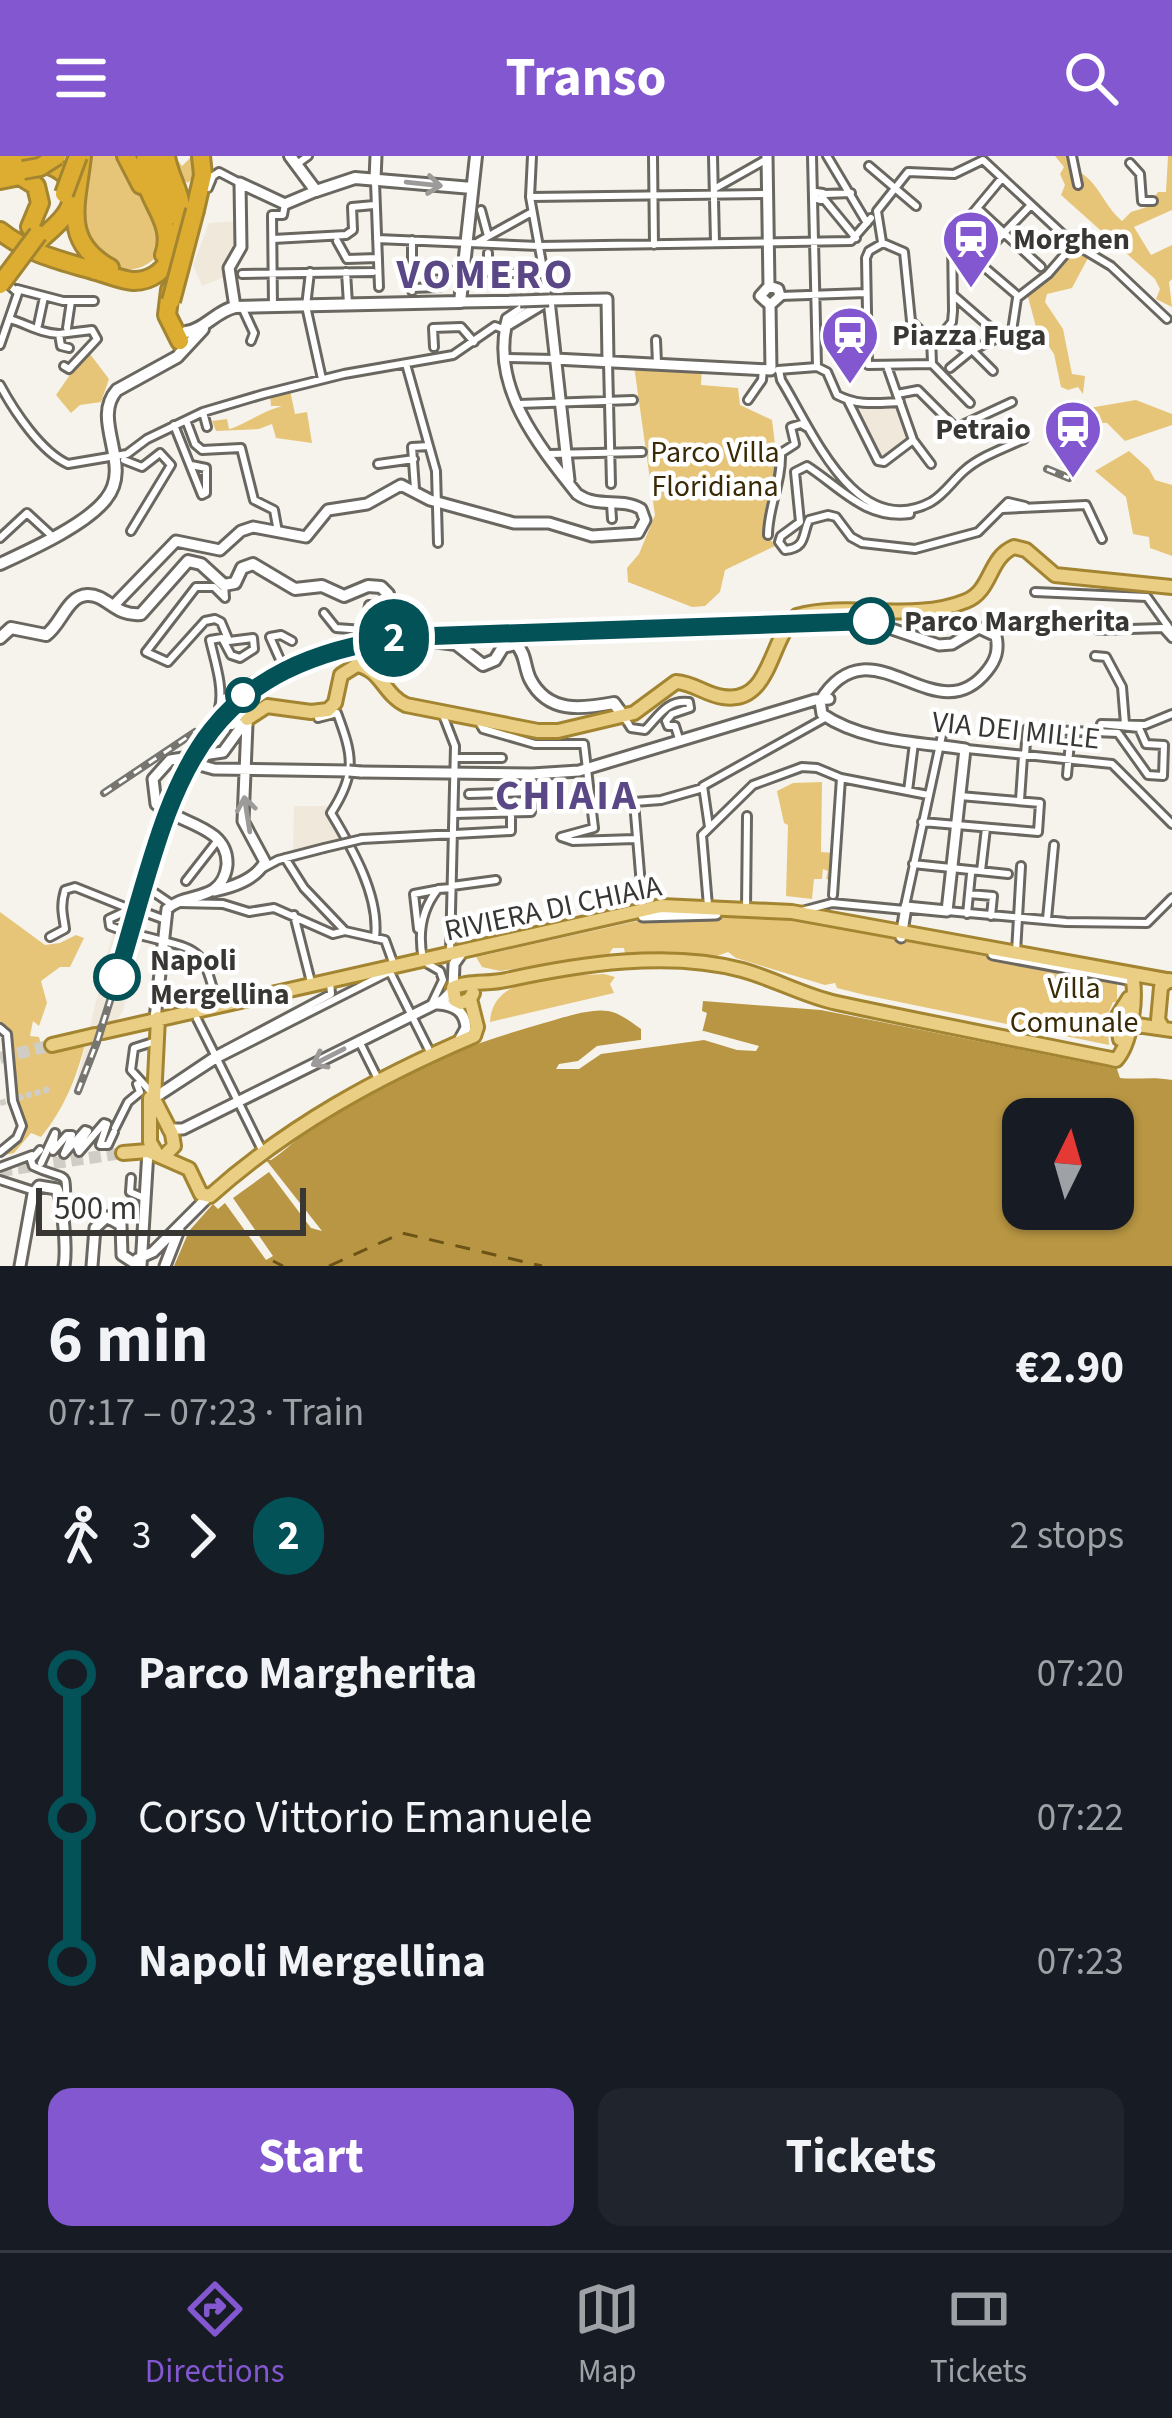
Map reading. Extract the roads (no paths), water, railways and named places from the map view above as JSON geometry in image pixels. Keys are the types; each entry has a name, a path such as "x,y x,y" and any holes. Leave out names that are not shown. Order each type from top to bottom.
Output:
{"highway":[{"path":"0,177 43,166 57,156"},
{"path":"35,233 68,190 77,156"},
{"path":"126,156 179,215"},
{"path":"155,156 151,182 179,215 171,305 172,318 183,335"},
{"path":"5,259 131,281 157,274 173,251 181,224 177,191 155,156"},
{"path":"5,259 28,241 111,268 146,271 166,250 179,215 203,176 199,156"},
{"path":"0,164 22,159 42,162 59,170 73,195 69,208 5,259"},
{"path":"0,177 24,177 38,190 35,233"},
{"path":"68,190 81,244 111,268"},
{"path":"173,251 179,215"}],"main road":[{"path":"0,564 102,504 121,461 108,420 110,399 160,366 176,353 183,335 216,313 238,307 460,302 472,242 476,156"},
{"path":"293,160 316,191 355,178 472,188"},
{"path":"246,720 267,706 316,712 332,708 343,672 360,665 372,668 394,699 414,708 546,732 624,717 643,709 676,682 724,698 748,692 770,667 785,625 802,618 960,603 980,593 996,560 1014,547 1026,550 1055,575 1172,586"},
{"path":"0,638 14,628 46,635 82,595 145,611 188,561 201,564 224,585 235,583 242,568 254,564 295,589 322,586 352,596 378,586 388,594 396,629 406,640 456,644 483,664 493,662 503,646 516,644 537,689 552,702 580,709 614,704 624,717"},
{"name":"RIVIERA DI CHIAIA","path":"156,1023 359,973 451,971 644,909 708,907 796,913 1134,981"},
{"path":"451,971 485,985 604,965 714,965 739,969 826,1000 1107,1058 1118,1047 1134,981"},
{"path":"156,1150 189,1169 204,1197 263,1152 378,1079 474,1036 476,1027 451,971"},
{"path":"1124,1019 1165,1024 1155,986 1134,981"},
{"path":"1134,981 1170,981"},
{"path":"1160,995 1162,984 1170,981"},
{"path":"52,1045 137,1024 151,1013 156,1023 155,1097 176,1129 174,1144 123,1153"},
{"path":"156,1023 156,1150"},
{"path":"156,1150 157,1126 176,1129"}],"street":[{"path":"293,160 308,156"},
{"path":"376,156 379,287"},
{"path":"118,606 176,541 216,550 244,529 258,527 309,536 328,510 363,506 401,485 437,501 514,523 549,523 592,536 641,531 645,520 641,509 632,504 591,503 572,488 515,404 506,382 506,318 545,296 546,274 530,197 532,156"},
{"path":"652,156 654,245"},
{"path":"713,156 715,244"},
{"path":"812,156 820,196 814,242 817,368"},
{"path":"376,239 539,246 856,238 869,220 827,156"},
{"path":"1072,156 1078,185"},
{"path":"714,192 767,158"},
{"path":"748,400 771,370 770,305 760,296 770,286 767,158"},
{"path":"883,243 877,211 908,172 954,174 980,160 1074,244 1111,266 1167,319"},
{"path":"1130,163 1140,174 1142,201 1153,201"},
{"path":"869,166 916,206"},
{"path":"179,215 219,172 285,204 316,191"},
{"path":"883,243 907,257 911,321 916,330 931,336 944,333 952,322 952,238 1002,178"},
{"path":"240,183 242,247 229,268 238,307 254,333 251,341"},
{"path":"820,196 851,193"},
{"path":"530,197 767,194"},
{"path":"820,196 856,238"},
{"path":"273,306 272,215 283,215 285,204"},
{"path":"272,239 346,235 352,232 352,207 374,205"},
{"path":"1018,296 977,261 1031,205"},
{"path":"977,208 1040,267"},
{"path":"481,211 488,236"},
{"path":"472,242 532,212"},
{"path":"412,240 412,289 439,287 440,283"},
{"path":"338,241 346,259 378,258"},
{"path":"883,243 866,258 868,365 932,364"},
{"path":"950,368 970,351 1015,328 1018,296 1048,274 1074,244"},
{"path":"362,253 378,258"},
{"path":"488,253 488,272 546,274"},
{"path":"5,259 44,297 94,302"},
{"path":"0,346 10,319 5,259"},
{"path":"411,270 458,272"},
{"path":"428,271 428,288"},
{"path":"310,272 306,305 322,379"},
{"path":"346,272 348,304"},
{"path":"242,274 373,272"},
{"path":"770,286 780,296"},
{"path":"770,305 780,296 866,293"},
{"path":"953,295 999,335"},
{"path":"38,325 44,297"},
{"path":"460,302 607,299 611,484"},
{"path":"504,331 510,322 549,300"},
{"path":"549,300 572,488"},
{"path":"69,347 61,346 71,302"},
{"path":"10,319 38,332 92,330 97,339 69,369 64,366"},
{"path":"121,461 174,425 203,412 344,374 453,356 495,326 504,331"},
{"path":"434,347 433,328 461,327 474,342"},
{"path":"944,333 993,371"},
{"path":"931,336 932,364 970,404"},
{"path":"656,340 657,364"},
{"path":"504,358 817,368 827,372 837,395 857,404 918,390 956,428 1012,403"},
{"path":"406,364 436,471 438,543"},
{"path":"886,366 913,440 932,464"},
{"path":"771,370 842,478 864,500 887,511 910,510 941,495 969,466 1024,439"},
{"path":"0,385 60,462 121,461 142,467 160,453 171,464 131,531"},
{"path":"515,404 633,400"},
{"path":"848,400 878,461 884,462 913,440"},
{"path":"203,412 207,427"},
{"path":"186,420 202,450 242,448 254,500 274,510 278,532"},
{"path":"769,536 771,508 782,476 781,453 796,442 790,429 804,424 816,436"},
{"path":"174,425 202,495 206,493 206,468 191,465"},
{"path":"415,489 412,447 429,446"},
{"path":"549,454 642,452"},
{"path":"377,464 414,459"},
{"path":"910,510 910,514 881,514 841,493 807,466 795,472 800,522 781,536 780,546 789,551 798,546 806,538 809,520 828,515 862,543 915,549 978,532 998,510 1068,505 1086,506 1102,539"},
{"path":"611,504 612,518"},
{"path":"0,538 27,513 52,536"},
{"path":"224,585 225,598 214,587 196,586 146,652 168,662 205,621 213,619 221,622 230,641 253,638 254,649 240,658 231,655 221,638 211,640 224,694 221,708 232,726 237,723 236,713 246,720"},
{"path":"1035,592 1147,597 1170,631"},
{"path":"360,665 369,605"},
{"path":"324,614 336,628 364,630"},
{"path":"191,757 205,767 244,770 482,774 587,769 826,696 850,672 890,672 934,692 960,692 978,681 998,650 991,630 979,628 941,646 871,622 802,618"},
{"path":"1098,631 1170,631"},
{"path":"221,708 282,664 270,637 281,635 292,641"},
{"path":"1095,656 1106,657 1121,686 1125,724"},
{"path":"644,909 634,802 662,800 703,788 829,719 826,696"},
{"path":"624,717 631,728 645,730 670,705 689,702 690,708 672,714 666,722 668,727 675,726 680,742"},
{"path":"316,712 318,718 338,713 356,770 331,813 359,867 376,926 375,938"},
{"path":"1020,800 1027,730 1120,734 1148,776 1163,776 1164,745 1146,744 1139,728 1101,724 1145,725 1172,714"},
{"path":"429,1006 451,971 455,758 443,716"},
{"name":"VIA DEI MILLE","path":"829,719 914,743 1112,764 1172,824"},
{"path":"227,884 227,861 218,840 166,812 153,798 152,783 160,767 175,759 223,752 246,720"},
{"path":"246,720 244,824 263,855 260,871"},
{"path":"478,720 483,729 535,744 584,743 594,828 561,837 573,842 635,838"},
{"path":"429,1006 443,984 440,971 658,913 787,916 892,933 905,910 945,721"},
{"path":"1066,775 1071,731"},
{"path":"237,735 245,745"},
{"path":"908,791 914,743"},
{"path":"947,910 964,748"},
{"path":"455,758 502,758"},
{"path":"708,907 702,835 759,782 805,767 928,795"},
{"path":"482,774 483,794"},
{"path":"833,899 841,778"},
{"path":"703,788 709,827"},
{"path":"455,814 531,811 530,792 511,789 469,794"},
{"path":"922,822 1038,832 1040,803 959,796"},
{"path":"36,1161 55,1133 52,1150 72,1135 62,1151 65,1154 88,1132 77,1148 80,1152 104,1123 100,1145 108,1145 128,1102 141,1091 131,1070 134,1047 156,1023 161,940 164,919 173,903 208,893 281,859 362,839 511,831 511,813"},
{"path":"484,814 485,832"},
{"path":"746,910 747,817"},
{"path":"981,871 986,828"},
{"path":"186,881 218,840"},
{"path":"1047,921 1054,845"},
{"path":"263,855 281,859 345,931"},
{"path":"913,863 1008,874"},
{"path":"1016,954 1022,866"},
{"path":"968,914 971,874"},
{"path":"451,971 418,932 416,892 496,880"},
{"path":"50,937 65,929 62,898 64,890 75,887 125,907 109,919 110,926 118,929"},
{"path":"418,932 435,890"},
{"path":"155,893 173,903 223,904 249,912 272,908 333,934 345,931 386,940 392,969 430,1054"},
{"path":"969,894 993,896 991,916"},
{"path":"796,913 833,899 1047,921 1150,921 1172,898"},
{"path":"144,913 164,919"},
{"path":"294,915 311,984"},
{"name":"RIVIERA DI CHIAIA","path":"892,933 1134,981"},
{"path":"140,935 176,943 201,956 217,1005"},
{"path":"216,1057 392,969"},
{"path":"131,1070 155,1097 216,1057 331,994 329,980"},
{"path":"189,1169 176,1129 429,1006 451,1006 462,1014 465,1032 456,1043"},
{"path":"197,1019 263,1152"},
{"path":"0,1028 7,1034 13,1101 22,1126 0,1152"},
{"path":"359,1041 378,1079"},
{"path":"0,1164 40,1150 36,1169 61,1173 68,1182 70,1239 66,1242"},
{"path":"140,1263 156,1150"},
{"path":"131,1178 130,1192 146,1198"},
{"path":"0,1180 34,1191"},
{"path":"22,1266 34,1191 44,1184 59,1191 64,1266"},
{"path":"140,1263 204,1197"},
{"path":"92,1266 94,1228 107,1217 121,1226 122,1256 140,1263"},
{"path":"164,1266 180,1225"},
{"path":"153,1252 162,1257 164,1266"}],"tunnel":[{"path":"118,929 140,935"},
{"path":"0,1058 52,1045"},
{"path":"0,1103 50,1089"},
{"path":"0,1171 123,1153"}],"railway":[{"path":"1047,469 1069,478"},
{"path":"225,712 286,669"},
{"path":"104,793 195,732"},
{"path":"169,806 183,772"},
{"path":"78,1091 152,867"}],"train":[{"name":"2","path":"117,977 166,818 193,757 236,701 295,664 346,647 404,637 871,621"}],"place":[{"name":"Morghen","path":"971,290"},
{"name":"Piazza Fuga","path":"850,386"},
{"name":"Petraio","path":"1073,480"},
{"name":"Parco Margherita","path":"871,621"},
{"name":"Napoli Mergellina","path":"117,977"}],"district":[{"name":"VOMERO","path":"486,273"},
{"name":"CHIAIA","path":"567,794"}],"park label":[{"name":"Parco Villa Floridiana","path":"715,469"},
{"name":"Villa Comunale","path":"1074,1005"}]}
